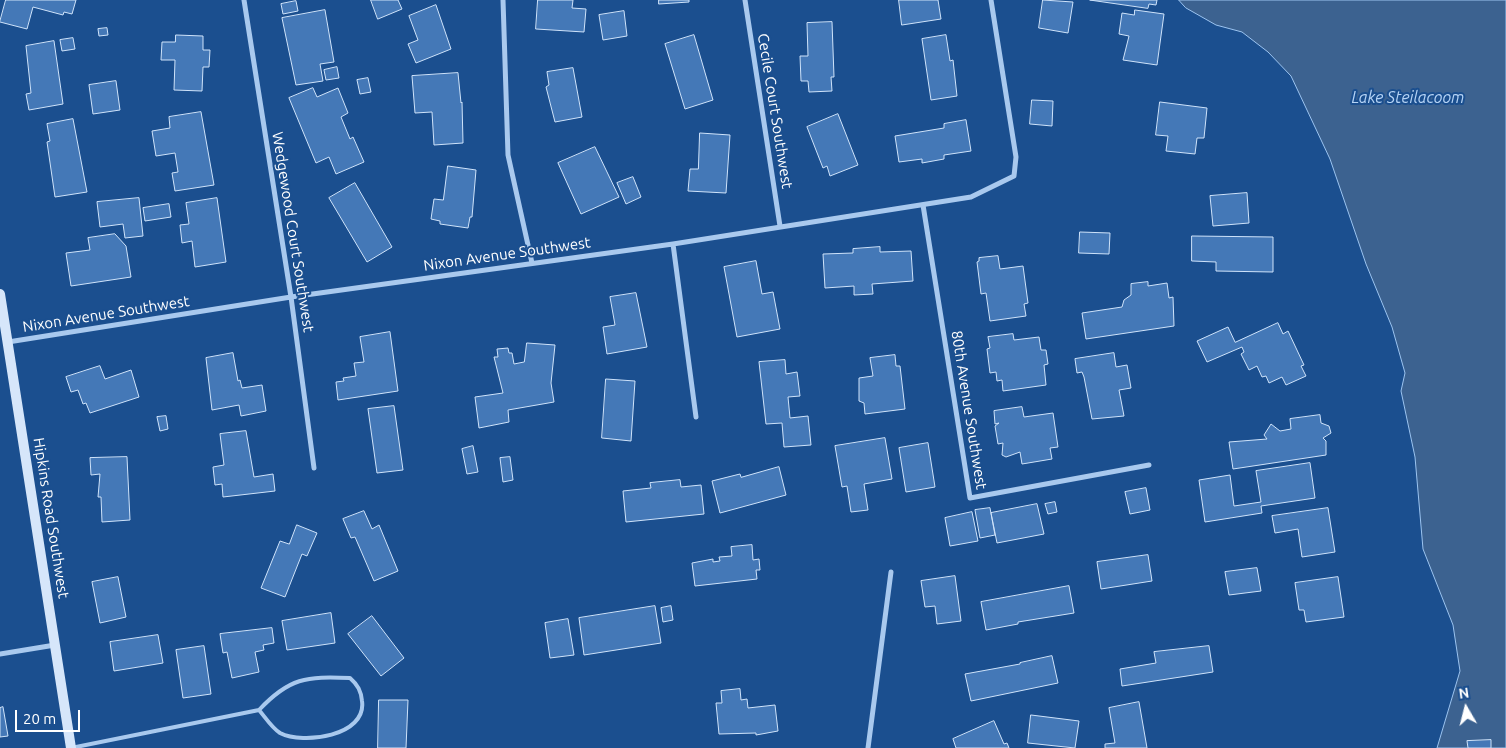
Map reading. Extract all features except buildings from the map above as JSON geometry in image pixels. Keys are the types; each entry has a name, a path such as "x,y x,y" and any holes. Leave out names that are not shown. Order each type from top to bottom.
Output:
{"street":[{"name":"Wedgewood Court Southwest","path":"244,0 291,297 314,468"},
{"path":"502,0 508,156 532,263"},
{"name":"Cecile Court Southwest","path":"745,0 780,226"},
{"name":"Nixon Avenue Southwest","path":"7,342 291,297 673,244 971,197 1014,176 1016,157 991,0"},
{"name":"80th Avenue Southwest","path":"923,206 970,498 1149,465"},
{"path":"673,244 696,417"},
{"name":"Hipkins Road Southwest","path":"0,297 71,748"},
{"path":"868,748 891,572"},
{"path":"0,654 55,645"}],"lane":[{"path":"71,748 258,710 277,691 294,682 313,678 350,678 357,684 363,703 362,714 356,724 343,731 317,737 295,737 279,732 258,710"}],"water":[{"name":"Lake Steilacoom","path":"1179,0 1506,0 1506,748 1437,748 1460,671 1453,625 1423,549 1415,457 1401,391 1405,373 1392,327 1366,264 1330,159 1291,76 1268,52 1242,32 1216,25 1186,8"}]}
